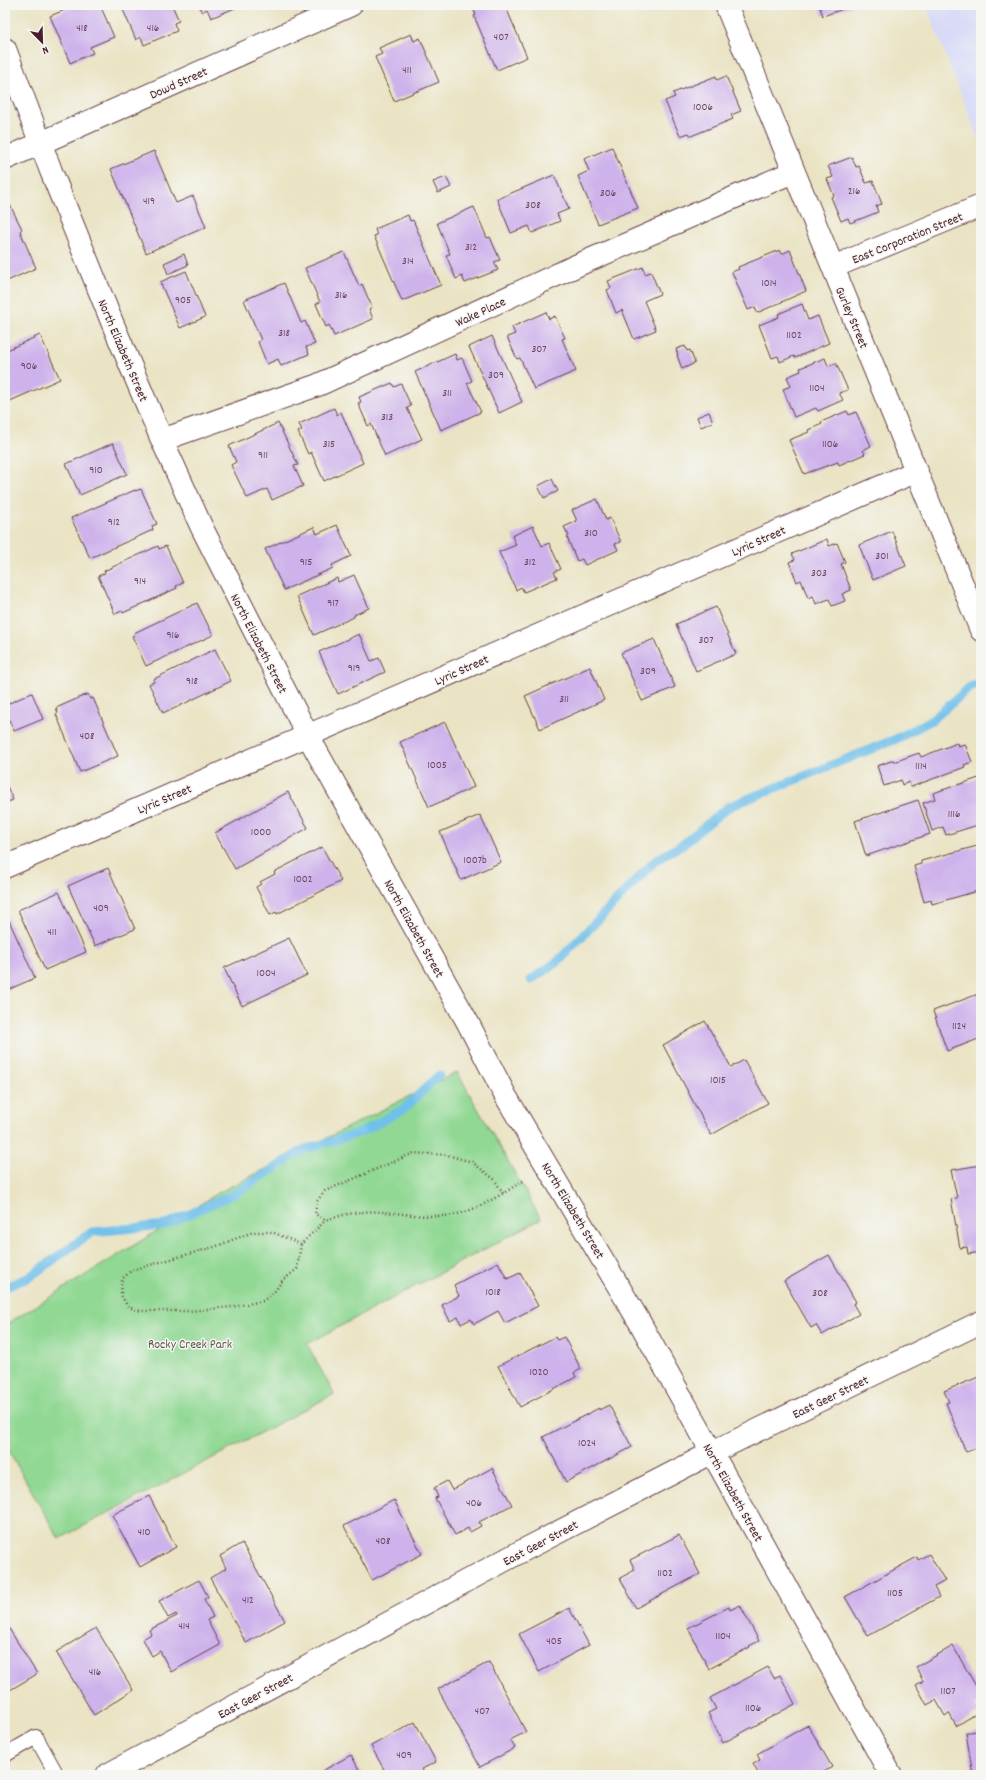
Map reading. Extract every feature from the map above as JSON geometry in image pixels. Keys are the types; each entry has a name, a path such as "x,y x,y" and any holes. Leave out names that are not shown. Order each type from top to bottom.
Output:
{"street":[{"name":"Dowd Street","path":"5,159 351,5"},
{"name":"Gurley Street","path":"726,5 981,630"},
{"name":"North Elizabeth Street","path":"5,49 112,322 162,440 202,528 308,736 468,1023 505,1095 639,1321 891,1775"},
{"name":"Wake Place","path":"162,440 318,385 578,265 793,172"},
{"name":"East Corporation Street","path":"833,267 981,206"},
{"name":"Lyric Street","path":"5,867 917,471"},
{"name":"East Geer Street","path":"106,1775 520,1552 713,1452 981,1322"}],"lane":[{"path":"5,1755 36,1737 57,1775"}],"path":[{"path":"326,1220 315,1214 317,1200 325,1191 414,1153 447,1155 472,1162 494,1179 503,1193"},
{"path":"301,1244 272,1232 253,1232 214,1247 132,1270 122,1279 121,1295 128,1307 141,1311 190,1311 231,1307 263,1301 276,1290 281,1282 297,1269 301,1244 326,1220 344,1214 381,1212 412,1215 452,1215 468,1211 548,1167"}],"shaded area":[{"path":"926,5 981,5 981,145"}],"green space":[{"name":"Rocky Creek Park","path":"457,1072 541,1219 307,1344 334,1394 59,1539 5,1444 5,1325 220,1192"}],"building":[{"path":"77,5 100,5 114,37 90,47 93,53 70,63 50,16"},
{"path":"121,5 172,5 179,21 174,23 177,31 144,45 141,37 136,40"},
{"path":"199,5 242,5 211,18 207,9 202,12"},
{"path":"479,5 505,5 527,57 497,70 474,16 476,15 473,8"},
{"path":"819,5 854,5 823,16"},
{"path":"411,34 414,41 420,38 439,82 394,101 375,57 382,54 379,48"},
{"path":"716,76 717,80 726,76 741,111 731,115 733,119 691,136 689,133 680,136 665,101 675,97 673,93"},
{"path":"612,147 638,208 598,224 578,176 589,171 584,159"},
{"path":"154,151 176,203 193,196 206,227 146,253 111,169"},
{"path":"852,157 856,167 859,166 866,183 873,181 882,204 876,206 878,212 850,223 848,218 841,221 831,197 834,196 827,179 833,177 828,166"},
{"path":"554,175 569,209 557,214 560,221 532,233 529,226 511,233 497,199"},
{"path":"446,177 451,187 438,193 433,182"},
{"path":"7,203 8,206 10,205 22,229 20,231 36,268 5,282 5,204"},
{"path":"474,207 487,238 490,237 500,260 494,262 498,270 465,283 462,276 456,279 446,255 450,254 437,223"},
{"path":"408,215 410,221 413,220 441,285 402,301 374,236 377,235 375,229"},
{"path":"780,250 782,254 790,250 806,291 757,313 755,307 748,310 732,272 739,269 738,267"},
{"path":"344,252 359,286 362,284 372,307 369,309 373,319 334,336 329,325 326,327 316,304 320,302 305,268"},
{"path":"184,254 188,265 168,274 164,263"},
{"path":"643,267 645,274 651,272 660,294 644,301 656,330 634,339 622,310 616,313 607,290 611,288 608,281"},
{"path":"186,271 205,317 180,328 160,282"},
{"path":"284,283 301,323 305,321 315,344 306,347 309,354 281,366 278,359 267,364 258,342 261,340 244,300"},
{"path":"802,304 808,320 818,316 829,343 795,358 794,356 780,362 778,356 772,358 759,325 779,317 778,314"},
{"path":"546,312 549,319 555,316 565,338 562,339 576,371 534,389 520,358 517,359 507,337 515,334 512,327"},
{"path":"40,335 60,379 10,401 5,391 5,351"},
{"path":"492,336 522,402 499,413 469,347"},
{"path":"685,346 687,351 690,350 695,363 682,369 676,349"},
{"path":"455,354 457,360 462,358 472,381 467,383 481,412 441,430 415,372"},
{"path":"825,358 828,366 836,363 848,390 839,393 843,400 818,411 816,408 794,417 783,389 791,386 787,377 801,371 800,368"},
{"path":"392,383 394,387 401,384 411,406 407,408 422,439 385,456 371,424 368,426 358,403 361,402 359,397"},
{"path":"334,408 337,415 341,412 363,463 324,481 311,452 308,454 298,432 302,430 299,424"},
{"path":"847,411 849,415 856,412 871,446 863,450 865,454 839,465 838,462 804,474 789,440 809,432 808,430 822,424 821,422"},
{"path":"709,412 713,422 701,427 697,417"},
{"path":"278,423 298,465 294,466 303,486 272,500 267,489 247,498 231,465 236,462 229,446"},
{"path":"113,443 127,474 80,495 66,464"},
{"path":"552,479 558,491 544,498 538,486"},
{"path":"141,489 157,524 152,526 153,530 90,558 71,518 135,490"},
{"path":"597,499 606,520 610,518 621,542 615,544 618,550 585,565 582,559 577,561 567,537 569,536 564,527 577,521 572,510"},
{"path":"337,525 351,556 332,565 333,568 284,590 265,549 314,527 317,534"},
{"path":"533,526 542,546 549,543 561,569 554,572 557,578 524,592 521,587 516,590 499,552 516,545 512,536"},
{"path":"892,531 906,566 873,580 859,545"},
{"path":"827,539 829,546 837,543 845,562 841,564 851,590 842,594 845,601 832,606 829,599 816,604 813,596 808,598 801,580 797,582 789,562 795,560 792,554"},
{"path":"158,546 159,549 166,546 183,583 176,586 177,588 123,613 122,611 115,614 98,576 105,573 104,571"},
{"path":"354,575 369,608 354,615 354,617 314,635 297,596 337,578 338,582"},
{"path":"197,603 213,635 146,666 132,636 135,635 134,633"},
{"path":"716,607 736,654 696,671 676,624"},
{"path":"359,634 371,661 379,658 385,672 338,694 319,652"},
{"path":"654,639 675,687 642,701 621,653"},
{"path":"215,649 231,681 163,713 149,684 154,682 154,679"},
{"path":"590,667 604,700 540,729 525,696"},
{"path":"32,693 43,719 14,731 5,711 5,705"},
{"path":"88,694 90,699 93,698 118,756 80,772 56,714 58,713 56,708"},
{"path":"445,722 474,787 429,807 400,742"},
{"path":"957,743 958,746 965,744 972,762 964,765 965,767 911,787 909,782 902,785 901,780 884,786 877,766 894,760 894,762 919,753 921,757"},
{"path":"979,778 981,783 981,824 946,835 943,827 932,831 923,803 935,799 933,793"},
{"path":"5,782 13,800 5,803"},
{"path":"288,792 308,828 235,869 215,833"},
{"path":"918,800 930,834 866,856 855,821"},
{"path":"480,815 501,862 461,880 440,832"},
{"path":"981,845 981,890 932,904 931,900 924,902 914,866 921,864 921,861"},
{"path":"322,847 341,881 277,914 276,912 270,915 256,887 261,884 260,882 275,874 274,872"},
{"path":"108,868 135,929 95,946 68,886"},
{"path":"59,892 86,952 45,970 18,910"},
{"path":"6,914 35,978 5,991 5,915"},
{"path":"289,938 307,975 242,1006 224,968"},
{"path":"981,993 981,1038 947,1051 933,1011"},
{"path":"705,1021 731,1067 744,1060 768,1103 711,1135 663,1045"},
{"path":"981,1165 981,1252 968,1254 967,1247 960,1248 951,1199 957,1198 951,1170"},
{"path":"829,1255 856,1302 853,1304 859,1314 822,1335 816,1325 811,1328 784,1281"},
{"path":"498,1262 507,1279 520,1273 538,1306 505,1323 498,1311 474,1324 471,1319 461,1324 458,1317 450,1321 442,1305 459,1296 454,1285"},
{"path":"555,1337 557,1340 564,1337 581,1369 574,1373 576,1377 520,1407 498,1366"},
{"path":"981,1376 981,1451 979,1452 977,1448 966,1452 946,1403 949,1402 944,1391"},
{"path":"609,1405 632,1447 566,1482 543,1437 599,1408 599,1410"},
{"path":"492,1468 512,1505 479,1522 481,1526 470,1532 468,1528 455,1535 435,1498 438,1497 434,1488 447,1481 452,1490"},
{"path":"149,1496 176,1547 140,1567 112,1515"},
{"path":"394,1500 422,1554 372,1580 344,1526"},
{"path":"679,1535 700,1574 636,1608 620,1578 635,1570 630,1560"},
{"path":"242,1543 285,1621 246,1643 210,1578 226,1568 220,1556"},
{"path":"929,1554 945,1581 934,1587 939,1597 868,1636 845,1597 917,1557 918,1560"},
{"path":"199,1580 208,1597 204,1599 213,1617 207,1620 220,1645 171,1672 160,1651 152,1656 143,1639 151,1634 149,1630 177,1616 176,1614 168,1618 159,1601"},
{"path":"740,1605 759,1641 709,1669 688,1628 729,1607 730,1610"},
{"path":"569,1608 589,1645 539,1672 519,1634"},
{"path":"5,1622 37,1674 5,1693"},
{"path":"96,1628 133,1690 94,1715 56,1652"},
{"path":"953,1646 981,1695 981,1701 975,1705 979,1712 956,1726 949,1713 945,1716 936,1700 927,1705 916,1685 923,1681 916,1667"},
{"path":"489,1662 526,1732 510,1740 515,1748 480,1767 438,1689"},
{"path":"768,1667 774,1678 780,1675 795,1704 723,1743 708,1713 716,1709 710,1698"},
{"path":"415,1722 436,1762 422,1769 425,1775 387,1775 371,1746"},
{"path":"808,1725 832,1767 819,1775 754,1775 758,1773 753,1764 760,1760 757,1754"},
{"path":"981,1730 981,1775 973,1775 966,1733"},
{"path":"351,1755 362,1775 315,1775"}],"waterway":[{"path":"531,980 557,962 656,860 683,844 728,807 896,739 932,720 969,688 976,684"},
{"path":"5,1287 28,1278 92,1232 165,1225 236,1193 303,1150 362,1132 405,1108 439,1075"}]}
